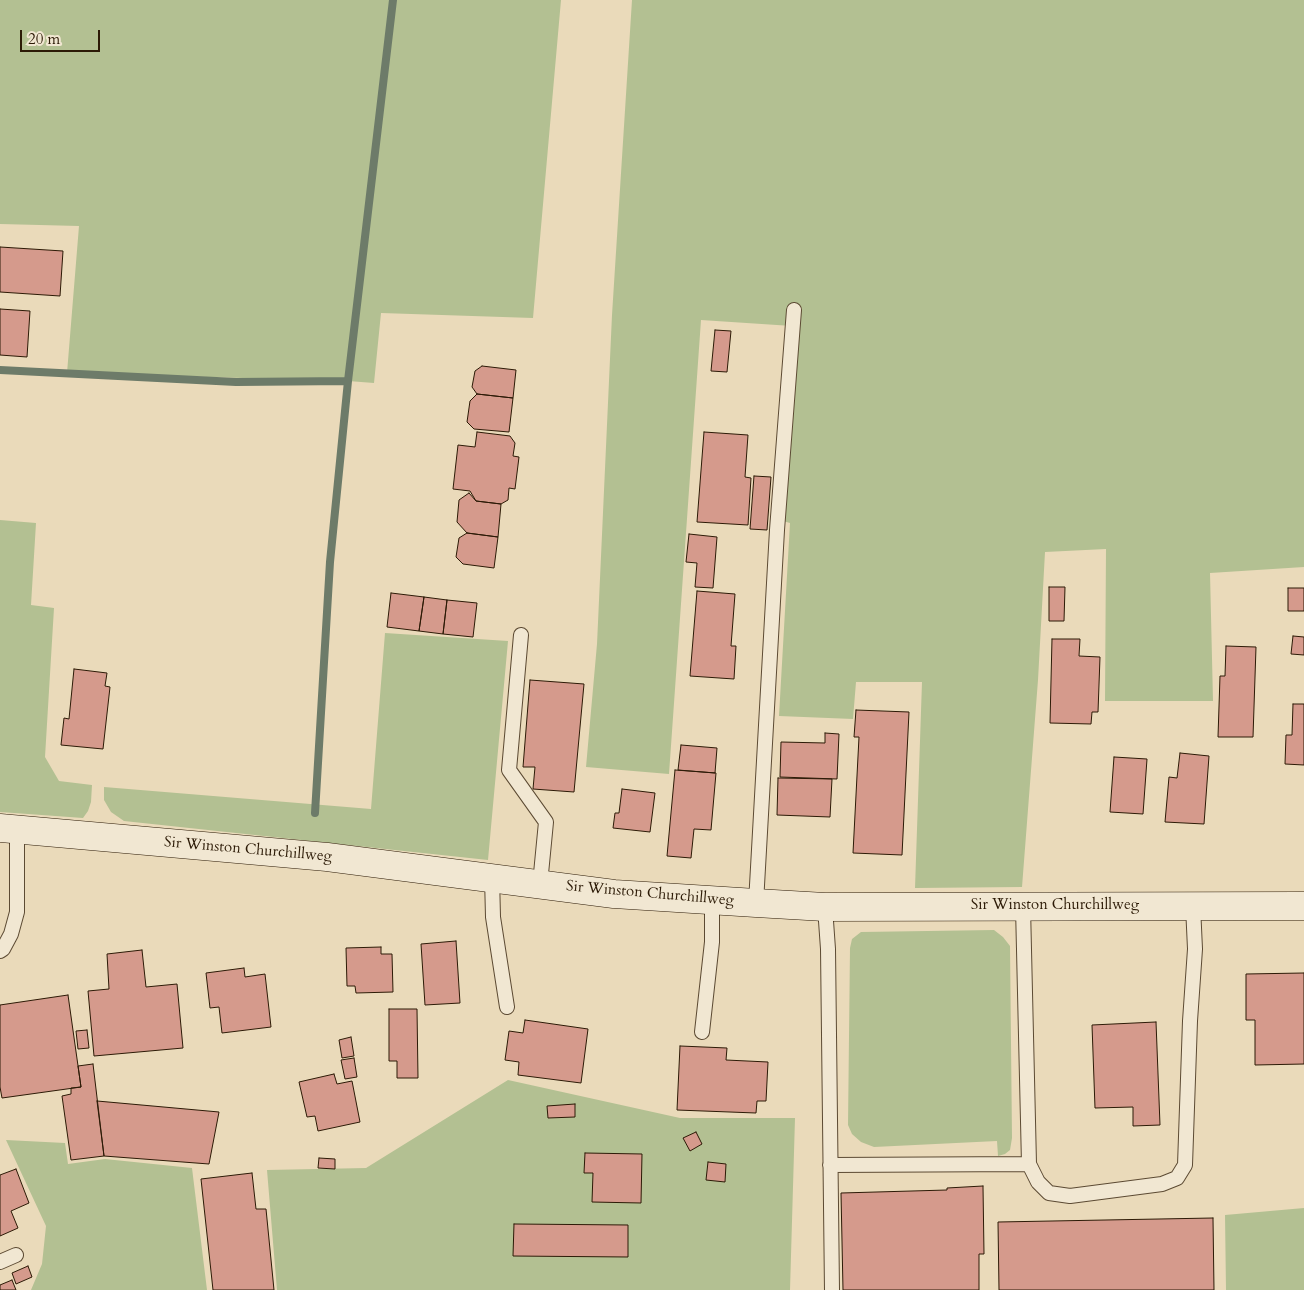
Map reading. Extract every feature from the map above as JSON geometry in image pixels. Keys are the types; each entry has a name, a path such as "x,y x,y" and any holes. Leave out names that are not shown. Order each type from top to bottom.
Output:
{"street":[{"name":"Sir Winston Churchillweg","path":"9,828 327,857 614,894 756,903 825,907 1304,906"}],"lane":[{"path":"756,903 777,530 794,310"},
{"path":"521,635 509,770 546,822 540,884"},
{"path":"0,951 11,934 17,912 9,828"},
{"path":"492,877 493,917 507,1007"},
{"path":"702,1032 712,942 712,900"},
{"path":"1023,906 1029,1164 1038,1182 1049,1193 1070,1196 1162,1184 1177,1178 1185,1166 1190,1021 1195,948 1193,906"},
{"path":"825,907 828,949 832,1290"},
{"path":"830,1165 1029,1164"},
{"path":"0,1262 16,1255"}],"green space":[{"path":"0,0 561,0 533,318 381,313 374,383 67,373 79,226 0,224"},
{"path":"632,0 1304,0 1304,567 1210,573 1213,701 1105,701 1106,549 1045,552 1038,680 1022,887 915,888 922,682 856,682 853,719 779,716 790,523 783,521 792,326 701,320 669,774 586,767 597,644 612,315"},
{"path":"0,520 36,523 31,605 54,608 45,757 59,781 92,785 91,802 83,818 0,812"},
{"path":"385,633 508,641 488,860 124,821 111,812 104,800 104,787 371,809"},
{"path":"994,930 1010,946 1012,1138 1010,1150 998,1156 997,1141 874,1147 861,1142 852,1134 848,1125 850,948 852,939 861,932"},
{"path":"508,1080 680,1118 795,1118 790,1290 277,1290 267,1170 366,1168"},
{"path":"6,1140 65,1143 68,1164 105,1159 192,1168 207,1290 31,1290 42,1264 46,1226"},
{"path":"1304,1208 1304,1290 1226,1290 1225,1215"}],"building":[{"path":"0,247 63,251 60,296 0,292"},
{"path":"0,309 30,311 27,357 0,355"},
{"path":"715,330 731,331 727,372 711,371"},
{"path":"482,366 516,370 513,398 477,394 472,387 475,371"},
{"path":"477,394 513,398 509,432 474,429 467,422 470,401"},
{"path":"477,432 510,436 515,443 513,456 519,457 515,489 509,488 508,500 501,504 476,501 470,491 453,489 458,445 475,447"},
{"path":"704,432 748,435 745,477 751,478 748,525 697,522"},
{"path":"754,476 771,477 767,530 750,529"},
{"path":"469,493 476,501 501,504 498,537 467,533 457,522 459,500"},
{"path":"467,533 498,537 494,568 463,564 456,557 459,538"},
{"path":"689,534 717,537 713,588 695,587 697,563 686,562"},
{"path":"1049,587 1065,587 1064,621 1049,621"},
{"path":"1288,588 1304,588 1304,611 1288,611"},
{"path":"697,591 735,594 731,646 736,646 734,679 690,676"},
{"path":"391,593 424,597 419,631 387,627"},
{"path":"424,597 447,600 443,634 419,631"},
{"path":"447,600 477,603 473,637 443,634"},
{"path":"1293,636 1304,637 1304,655 1291,654"},
{"path":"1052,639 1080,639 1079,656 1100,657 1098,712 1092,712 1091,724 1050,723"},
{"path":"1226,646 1256,647 1253,737 1218,737 1220,676 1225,676"},
{"path":"74,669 107,673 105,686 110,687 103,749 61,745 64,718 69,719"},
{"path":"530,680 584,684 574,792 533,789 535,767 523,767"},
{"path":"1293,704 1304,704 1304,765 1285,764 1286,735 1292,735"},
{"path":"856,710 909,712 902,855 853,853 859,737 854,737"},
{"path":"825,733 839,734 837,779 780,777 781,742 825,743"},
{"path":"681,745 717,748 715,773 678,770"},
{"path":"1180,753 1209,756 1204,824 1165,822 1169,777 1177,778"},
{"path":"1114,757 1147,759 1143,814 1110,812"},
{"path":"675,770 716,773 711,830 694,829 691,858 667,856"},
{"path":"778,778 832,779 830,817 777,815"},
{"path":"622,789 655,793 650,832 613,828 615,813 619,813"},
{"path":"456,941 460,1003 425,1005 421,944"},
{"path":"381,947 381,954 392,954 393,992 356,993 355,986 347,986 346,948"},
{"path":"142,950 146,987 177,984 183,1048 94,1056 88,991 109,989 107,954"},
{"path":"244,968 245,977 265,974 271,1027 222,1033 219,1007 210,1008 206,973"},
{"path":"1304,973 1304,1064 1255,1065 1255,1020 1246,1020 1246,974"},
{"path":"68,995 81,1087 2,1098 0,1087 0,1005"},
{"path":"389,1009 417,1009 418,1078 397,1078 397,1061 389,1061"},
{"path":"525,1020 588,1029 581,1083 518,1075 519,1062 505,1060 509,1031 523,1033"},
{"path":"1156,1022 1160,1125 1133,1126 1133,1107 1095,1108 1092,1025"},
{"path":"87,1030 89,1048 78,1049 76,1031"},
{"path":"351,1037 354,1056 342,1058 339,1040"},
{"path":"680,1046 727,1048 726,1060 768,1062 766,1101 757,1101 756,1113 677,1110"},
{"path":"354,1058 357,1077 345,1079 341,1060"},
{"path":"93,1064 104,1156 71,1160 62,1096 71,1094 71,1088 81,1087 78,1066"},
{"path":"334,1074 337,1084 352,1081 360,1122 318,1131 315,1116 307,1117 299,1082"},
{"path":"97,1101 219,1112 209,1164 104,1156"},
{"path":"575,1104 575,1117 548,1118 547,1106"},
{"path":"696,1132 702,1144 690,1151 683,1138"},
{"path":"585,1153 642,1154 641,1203 592,1202 593,1173 584,1173"},
{"path":"319,1158 335,1159 335,1169 318,1168"},
{"path":"708,1162 726,1164 725,1182 706,1180"},
{"path":"16,1169 29,1203 11,1211 18,1228 0,1236 0,1175"},
{"path":"252,1173 256,1209 266,1209 274,1290 213,1290 201,1179"},
{"path":"983,1186 984,1254 979,1254 979,1290 843,1290 841,1193 947,1190 947,1188"},
{"path":"1213,1218 1214,1290 999,1290 998,1222"},
{"path":"514,1224 628,1225 628,1257 513,1256"},
{"path":"28,1266 32,1277 16,1284 12,1273"},
{"path":"12,1280 16,1290 0,1290 0,1285"}],"waterway":[{"path":"315,813 330,562 348,381 393,0"},
{"path":"0,370 236,382 348,381"}]}
